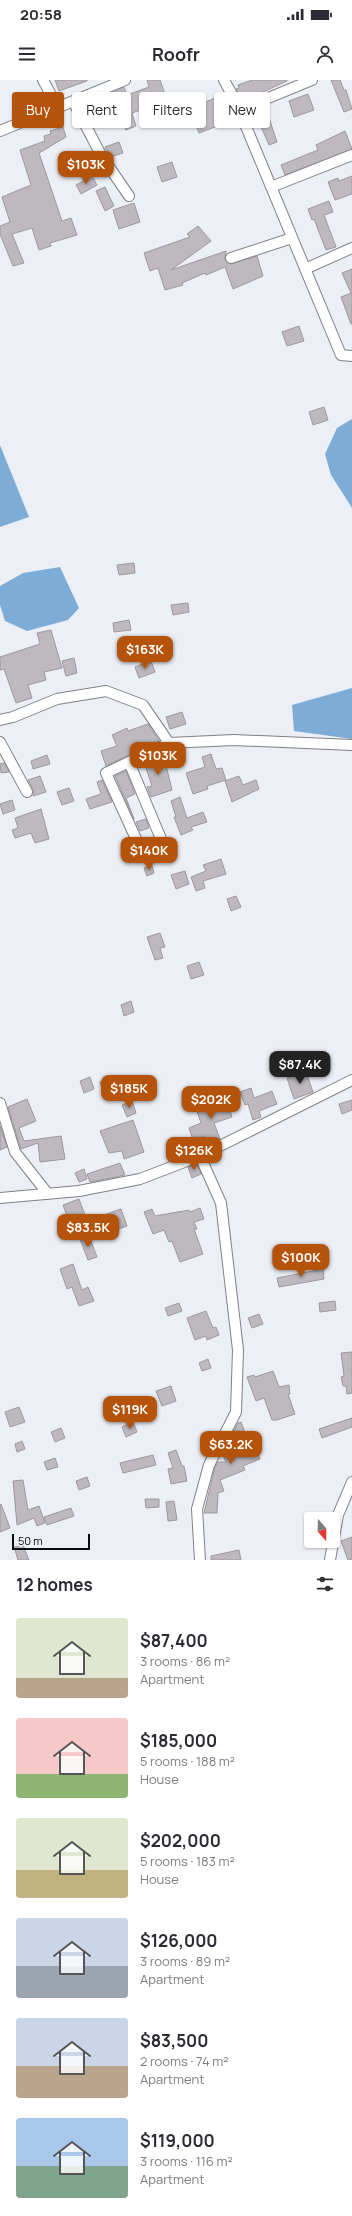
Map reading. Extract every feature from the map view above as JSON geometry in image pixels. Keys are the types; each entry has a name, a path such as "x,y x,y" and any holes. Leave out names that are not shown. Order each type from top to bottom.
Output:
{"street":[{"path":"43,80 49,92"},
{"path":"96,92 125,80"},
{"path":"224,80 230,92"},
{"path":"270,97 312,80"},
{"path":"0,131 12,126"},
{"path":"87,128 100,155 129,196"},
{"path":"246,128 341,356 352,356"},
{"path":"271,187 352,155"},
{"path":"231,258 292,238"},
{"path":"305,269 352,248"},
{"path":"0,720 13,717 57,699 106,691 143,705 169,743"},
{"path":"137,840 106,773 169,743 234,740 352,745"},
{"path":"0,742 27,792"},
{"path":"129,762 164,846"},
{"path":"0,1198 79,1191 140,1179 200,1156 352,1080"},
{"path":"0,1103 15,1152 48,1194"},
{"path":"200,1156 221,1203 238,1350 236,1412 209,1465 197,1509 200,1560"},
{"path":"330,1560 338,1515 352,1482"}],"water":[{"path":"352,419 352,508 331,475 325,454 337,428"},
{"path":"0,445 29,517 0,527"},
{"path":"60,567 79,608 68,620 27,631 5,621 0,605 0,586 23,573"},
{"path":"352,688 352,739 294,731 292,705"}],"building":[{"path":"55,80 87,80 87,81 59,91"},
{"path":"147,80 160,80 164,92 139,92 139,111 132,113 136,126 131,128 131,94 149,87"},
{"path":"252,80 287,80 263,92 238,92 236,89 239,88 238,85"},
{"path":"331,80 340,80 344,90 346,90 352,109 344,112"},
{"path":"124,87 126,92 112,92"},
{"path":"308,94 314,110 294,117 289,101"},
{"path":"214,98 214,127 199,133 197,128 206,128 206,102"},
{"path":"270,121 277,142 269,145 262,128 270,128"},
{"path":"63,128 66,137 39,153 62,221 71,218 77,235 50,243 51,246 39,250 32,228 12,234 24,263 13,266 0,234 0,226 10,222 2,197 31,185 20,150 45,141 44,136 51,134 50,131"},
{"path":"345,131 352,149 285,175 281,165 318,150 316,145"},
{"path":"119,142 123,153 110,157 105,147"},
{"path":"172,162 177,177 162,182 157,167"},
{"path":"92,176 97,185 81,194 76,185"},
{"path":"352,176 352,194 335,200 328,182 338,178 339,181"},
{"path":"105,187 114,206 105,211 96,191"},
{"path":"329,201 333,212 324,215 336,247 326,250 314,219 312,220 308,209"},
{"path":"134,203 140,222 119,229 113,210"},
{"path":"198,226 211,241 171,270 226,251 225,260 230,264 257,256 263,276 233,289 225,267 206,275 205,273 182,283 183,285 165,290 158,268 150,271 144,253 190,237 187,234"},
{"path":"352,269 351,324 341,297 351,293 342,273"},
{"path":"299,326 304,341 287,346 282,332"},
{"path":"324,407 328,420 313,425 309,412"},
{"path":"134,563 135,573 119,575 117,565"},
{"path":"188,603 189,612 173,615 171,605"},
{"path":"129,620 131,630 114,632 113,623"},
{"path":"51,630 62,668 44,672 46,680 28,685 32,698 16,703 4,669 0,670 0,657 40,644 37,633"},
{"path":"74,658 77,673 66,676 62,661"},
{"path":"151,661 155,672 139,678 135,667"},
{"path":"182,712 186,724 170,729 166,717"},
{"path":"148,724 159,741 106,766 101,751 117,746 112,735 127,728 128,731"},
{"path":"163,753 172,790 151,797 147,787 152,786 144,762"},
{"path":"211,754 216,769 222,768 226,780 207,786 208,789 193,794 186,773 205,767 202,757"},
{"path":"47,755 50,764 33,769 31,761"},
{"path":"4,763 9,772 1,773 0,764"},
{"path":"126,771 135,794 126,798 134,819 115,776"},
{"path":"40,776 46,792 33,796 33,789 28,780"},
{"path":"239,776 243,785 256,780 259,789 232,802 225,781"},
{"path":"102,780 112,802 90,809 86,799 101,794 97,782"},
{"path":"69,788 74,801 62,805 57,792"},
{"path":"180,797 187,818 203,812 207,822 191,827 193,830 181,835 174,817 176,817 171,801"},
{"path":"12,800 15,810 3,814 0,804"},
{"path":"41,809 49,839 35,843 31,833 15,838 12,830 18,828 15,818"},
{"path":"146,819 149,828 140,831 136,822"},
{"path":"221,859 226,874 203,881 205,888 196,891 191,877 206,871 203,865"},
{"path":"152,866 154,873 147,876 144,868"},
{"path":"185,871 189,884 176,889 171,875"},
{"path":"236,896 241,907 231,911 227,899"},
{"path":"160,933 165,947 160,948 163,958 155,960 147,937"},
{"path":"199,962 204,975 191,979 187,966"},
{"path":"131,1001 134,1012 124,1016 121,1005"},
{"path":"306,1072 313,1092 294,1099 287,1078"},
{"path":"90,1077 94,1089 84,1093 80,1081"},
{"path":"110,1079 114,1090 104,1094 100,1082"},
{"path":"251,1088 254,1098 272,1091 277,1104 259,1111 261,1117 253,1120 248,1104 245,1105 240,1092"},
{"path":"226,1098 232,1117 214,1123 220,1139 208,1145 204,1136 193,1140 189,1128 201,1123 196,1108"},
{"path":"27,1099 36,1121 19,1128 24,1141 61,1136 65,1159 40,1162 38,1143 21,1149 8,1107"},
{"path":"352,1100 352,1110 342,1114 339,1104"},
{"path":"132,1101 136,1113 127,1117 122,1105"},
{"path":"133,1120 144,1152 124,1159 122,1151 109,1153 100,1131"},
{"path":"0,1126 7,1147 0,1150"},
{"path":"188,1138 193,1152 184,1155 179,1141"},
{"path":"120,1163 125,1175 90,1182 87,1174"},
{"path":"197,1164 201,1174 192,1178 188,1167"},
{"path":"84,1169 87,1179 79,1182 75,1173"},
{"path":"79,1199 85,1215 69,1221 63,1205"},
{"path":"200,1208 204,1219 194,1222 197,1229 194,1229 203,1254 180,1262 172,1241 169,1242 164,1230 153,1234 144,1212 152,1209 155,1216 189,1210 190,1212"},
{"path":"121,1209 127,1226 110,1232 104,1215"},
{"path":"89,1236 97,1257 88,1260 80,1239"},
{"path":"73,1264 82,1290 88,1287 94,1301 79,1306 72,1287 67,1289 60,1269"},
{"path":"323,1269 324,1279 279,1287 277,1278"},
{"path":"335,1301 336,1310 320,1312 319,1303"},
{"path":"179,1303 182,1311 168,1316 165,1308"},
{"path":"206,1311 213,1328 216,1327 219,1335 207,1340 206,1336 195,1340 187,1318"},
{"path":"259,1314 263,1324 252,1328 248,1318"},
{"path":"352,1352 352,1393 347,1394 346,1386 343,1386 341,1377 344,1376 341,1353"},
{"path":"208,1359 211,1368 202,1371 199,1363"},
{"path":"273,1371 279,1387 289,1385 290,1394 288,1394 295,1414 277,1420 272,1420 264,1398 256,1401 247,1377 254,1375 255,1377"},
{"path":"171,1386 176,1401 162,1406 156,1391"},
{"path":"19,1407 25,1422 10,1427 5,1412"},
{"path":"352,1418 352,1427 322,1438 319,1429"},
{"path":"133,1422 137,1432 126,1437 122,1427"},
{"path":"241,1422 250,1446 254,1445 260,1459 243,1466 245,1470 220,1480 224,1491 218,1493 217,1513 204,1513 215,1467 218,1462 226,1462 222,1453 226,1446 235,1442 232,1434 238,1423"},
{"path":"61,1428 65,1438 55,1442 51,1432"},
{"path":"22,1441 25,1449 17,1452 15,1444"},
{"path":"176,1450 182,1466 184,1466 187,1481 171,1484 168,1469 173,1468 168,1453"},
{"path":"153,1455 156,1465 123,1473 120,1463"},
{"path":"55,1458 58,1467 47,1470 44,1462"},
{"path":"87,1477 90,1486 79,1490 76,1481"},
{"path":"23,1480 28,1510 39,1506 45,1523 37,1526 34,1518 17,1525 13,1481"},
{"path":"145,1499 159,1499 159,1507 146,1508"},
{"path":"174,1501 177,1520 168,1521 166,1502"},
{"path":"1,1504 10,1528 0,1532 0,1505"},
{"path":"71,1508 74,1516 47,1525 44,1517"},
{"path":"352,1537 352,1560 348,1560 341,1541"},
{"path":"23,1545 29,1560 18,1560 14,1547"},
{"path":"239,1550 241,1560 211,1560 211,1556"}]}
